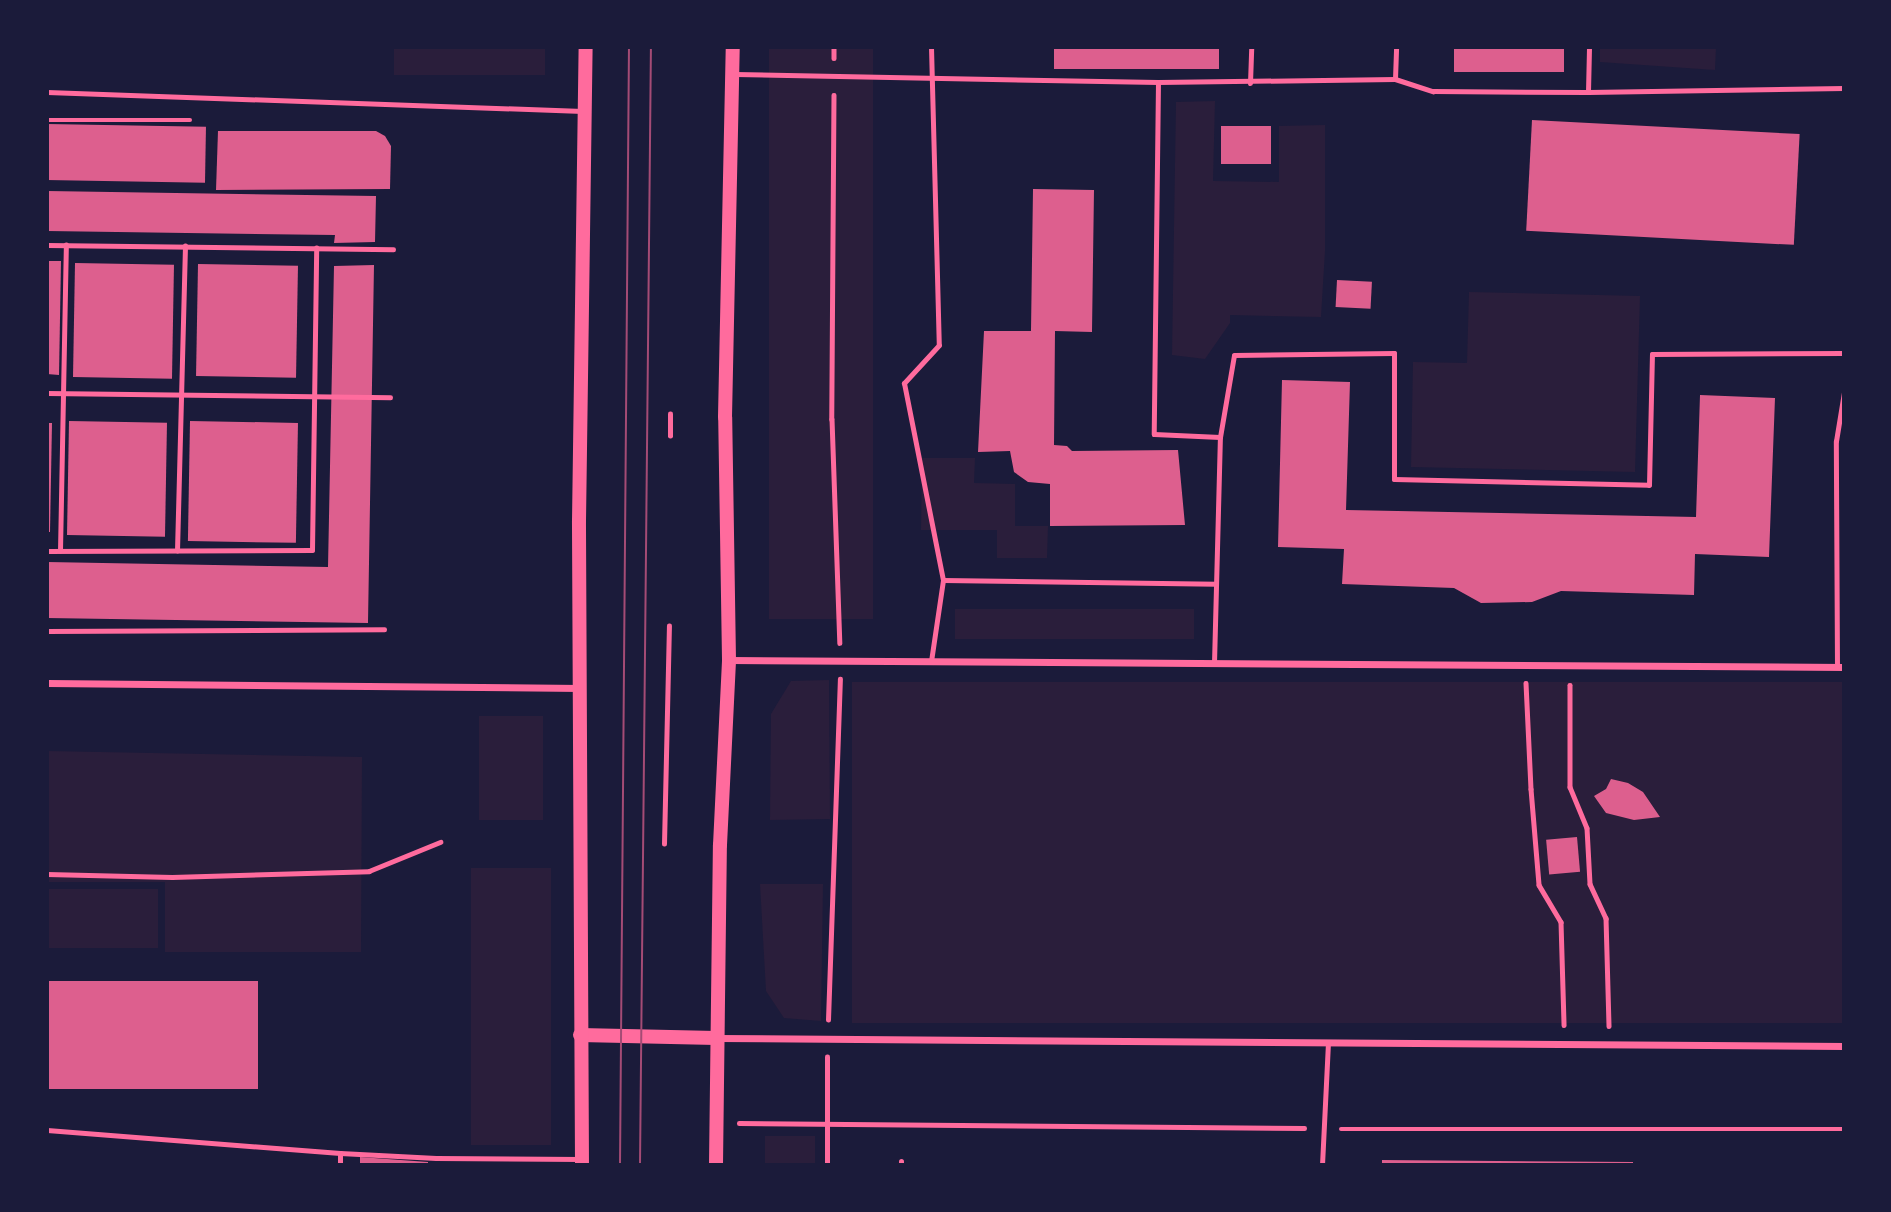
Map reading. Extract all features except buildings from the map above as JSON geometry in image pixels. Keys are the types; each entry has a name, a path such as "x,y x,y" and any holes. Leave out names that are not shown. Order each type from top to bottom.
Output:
{"main road":[{"path":"582,1162 582,688 579,521 586,47"},
{"path":"716,1165 720,845 729,660 725,417 733,47"},
{"path":"580,1035 716,1038"}],"street":[{"path":"729,660 1840,667"},
{"path":"47,683 582,688"},
{"path":"716,1038 1844,1046"}],"lane":[{"path":"931,47 939,345 904,383 943,580 931,661"},
{"path":"1250,83 1251,47"},
{"path":"1395,79 1396,47"},
{"path":"1588,92 1589,47"},
{"path":"732,74 834,79 1250,83 1395,79 1433,91 1588,92 1844,88"},
{"path":"1158,82 1154,434 1220,437"},
{"path":"47,92 586,111"},
{"path":"1214,663 1220,437 1234,355 1394,353 1394,479 1649,485 1652,354 1844,353"},
{"path":"1840,667 1841,573 1836,440 1844,392"},
{"path":"943,580 1216,584"},
{"path":"1322,1165 1328,1042"},
{"path":"47,1130 340,1153 582,1162"},
{"path":"340,1153 340,1165"}],"path":[{"path":"827,1165 827,1039 841,660 832,419 834,47"},
{"path":"47,245 393,248"},
{"path":"60,551 66,245"},
{"path":"177,551 185,246"},
{"path":"47,551 313,550 316,248"},
{"path":"47,393 390,397"},
{"path":"670,414 670,436"},
{"path":"663,844 669,626"},
{"path":"47,631 384,629"},
{"path":"1525,665 1539,885 1561,922 1565,1044"},
{"path":"1570,665 1570,788 1587,828 1590,884 1606,918 1610,1044"},
{"path":"47,874 172,877 369,871 440,842"},
{"path":"717,1123 1325,1129 1844,1129"}],"shaded area":[{"path":"394,47 545,47 545,75 394,75"},
{"path":"769,47 873,47 873,619 769,619"},
{"path":"1600,47 1716,47 1715,70 1600,62"},
{"path":"1215,101 1213,181 1279,182 1279,126 1325,125 1325,251 1321,317 1230,315 1230,323 1205,359 1172,355 1176,102"},
{"path":"1469,292 1640,296 1635,472 1411,467 1413,362 1467,363"},
{"path":"922,458 975,458 974,483 1015,484 1015,526 1048,526 1047,558 997,558 997,530 921,530"},
{"path":"955,609 1194,609 1194,639 955,639"},
{"path":"829,680 830,819 770,820 771,714 791,681"},
{"path":"852,682 1844,682 1844,1023 852,1023"},
{"path":"479,716 543,716 543,820 479,820"},
{"path":"47,751 362,757 361,952 165,952 165,882 47,882"},
{"path":"471,868 551,868 551,1145 471,1145"},
{"path":"760,884 823,884 821,1021 784,1018 766,991"},
{"path":"47,889 158,889 158,948 47,948"},
{"path":"765,1136 815,1136 815,1165 765,1165"}],"tram line":[{"path":"620,1165 629,47"},
{"path":"640,1165 651,47"}]}
